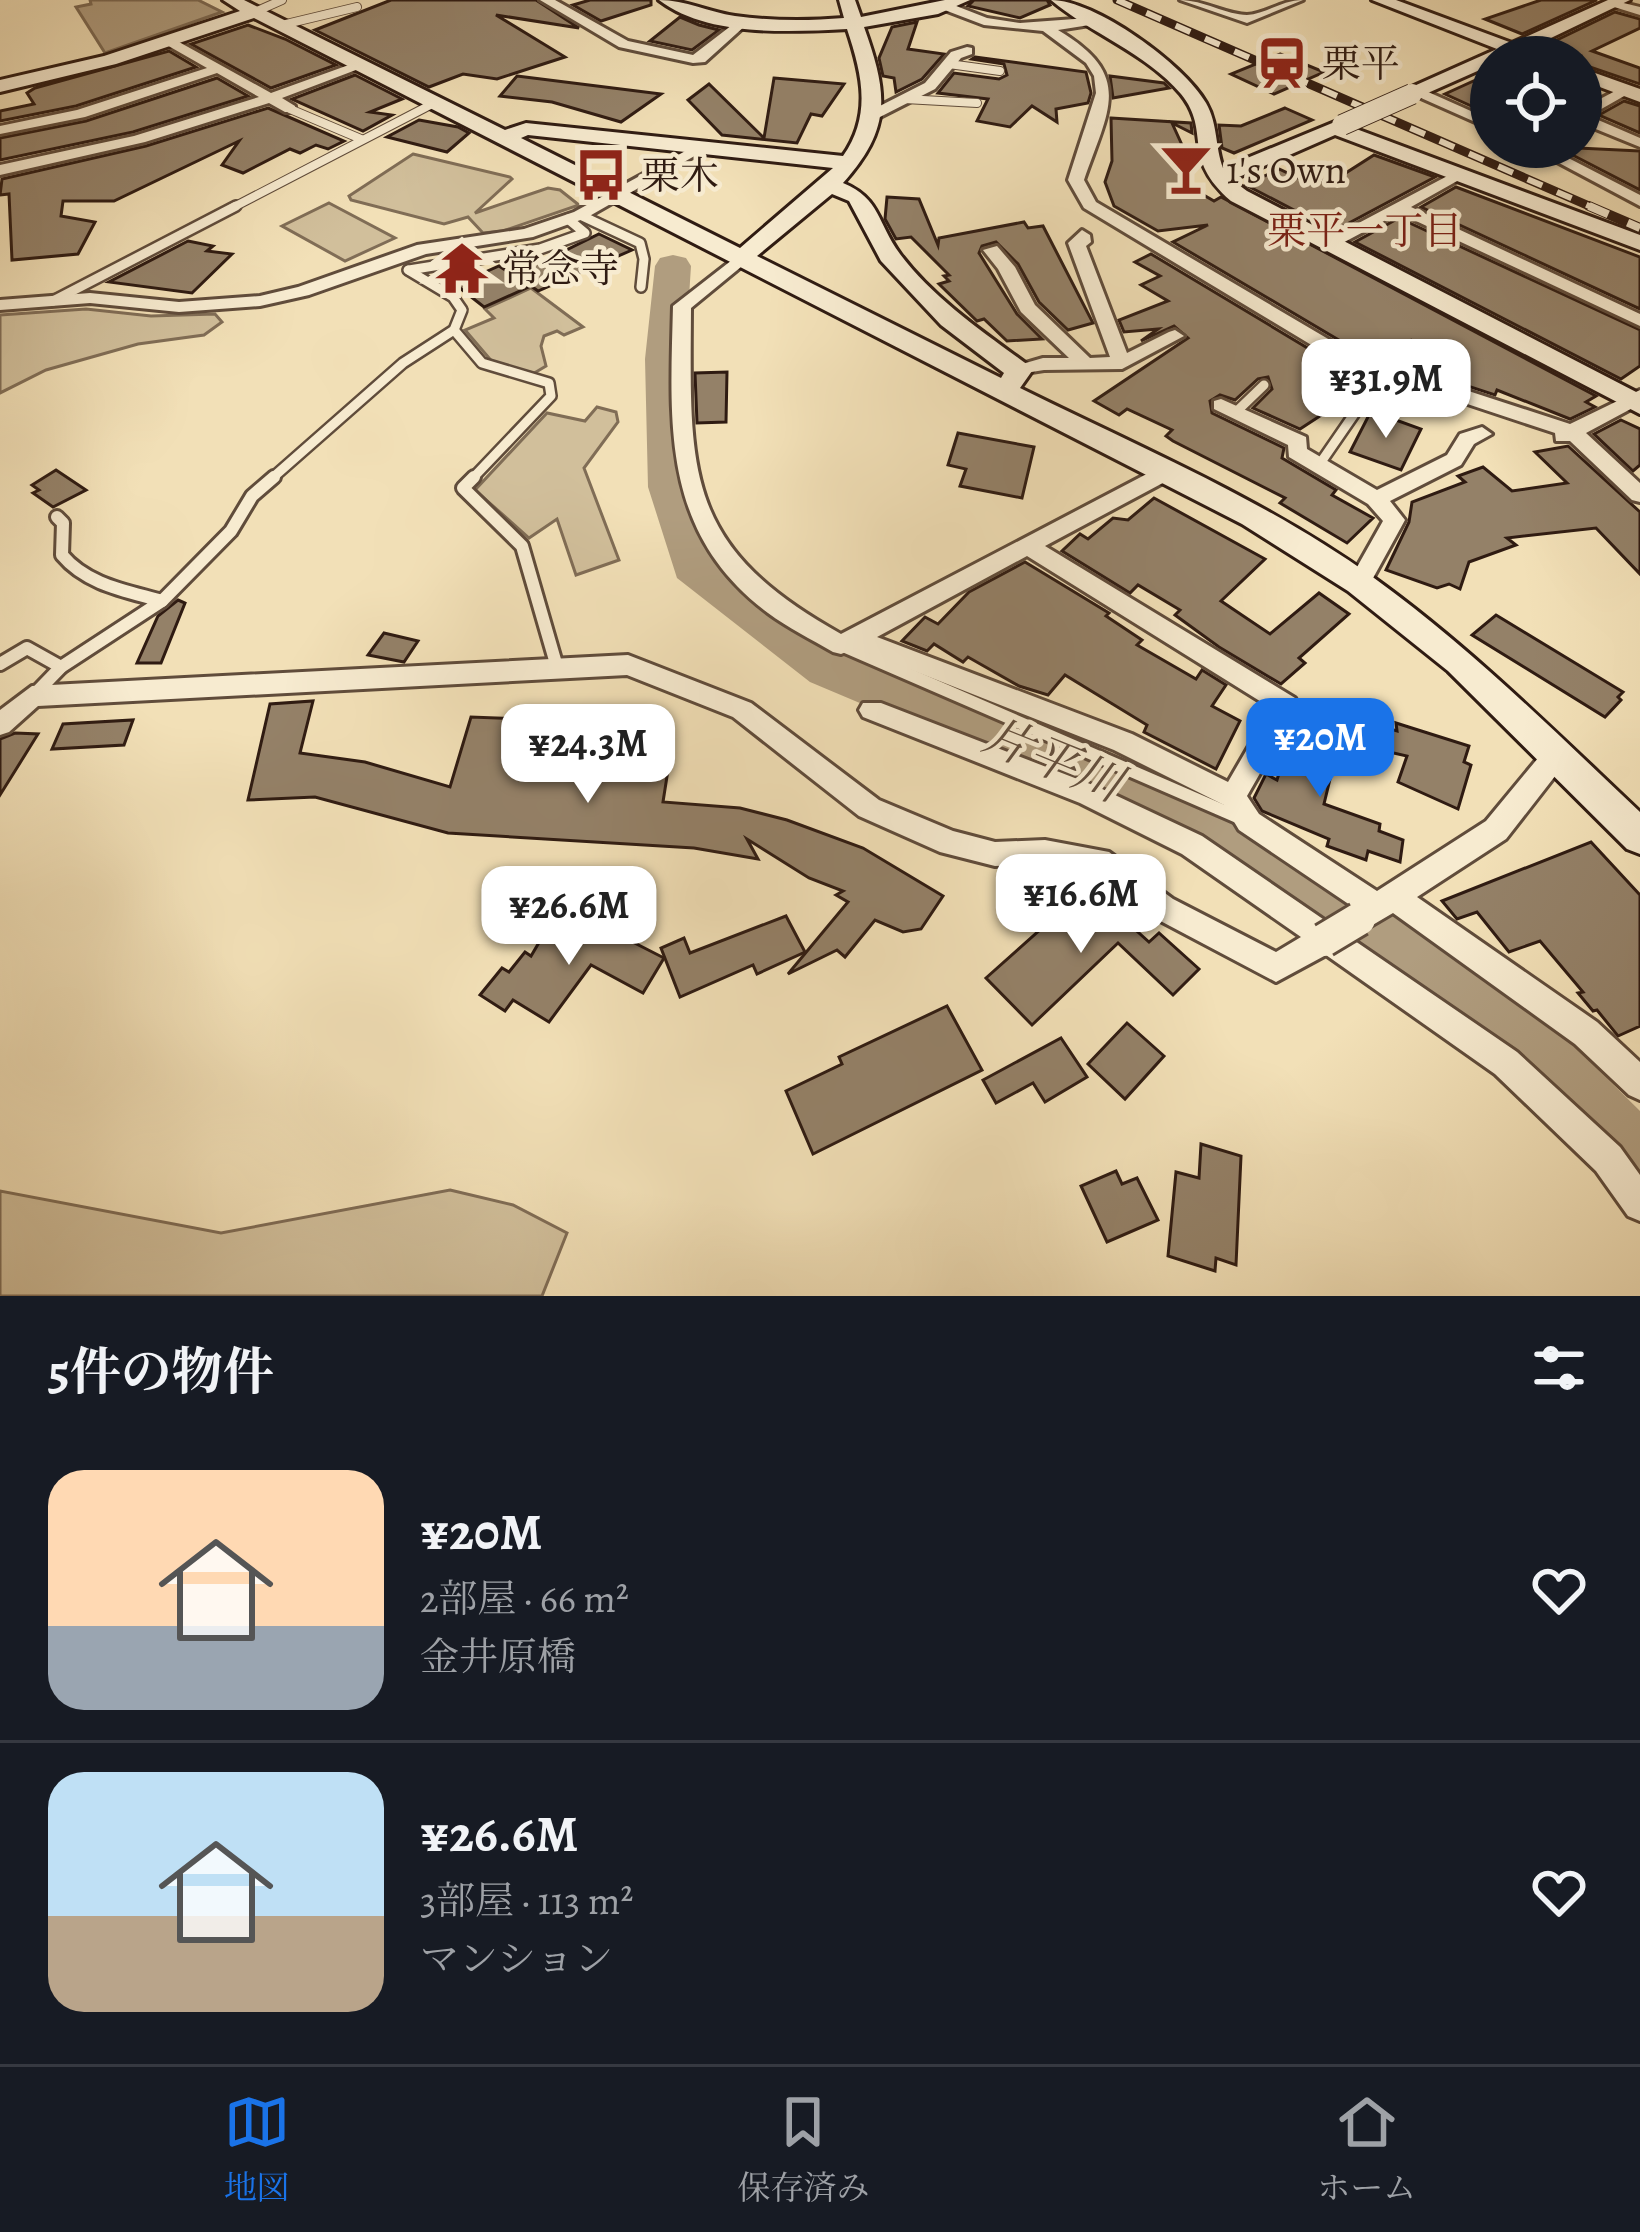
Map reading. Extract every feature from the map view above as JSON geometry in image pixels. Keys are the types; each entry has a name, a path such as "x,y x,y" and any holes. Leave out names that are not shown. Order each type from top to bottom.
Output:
{"street":[{"path":"232,0 741,258 1012,381 1253,517 1359,583 1478,677 1640,837"},
{"path":"546,0 624,44 693,59 700,59 740,25"},
{"path":"667,0 699,16 740,25 850,10 905,18 954,3 1002,28 1048,28 1098,20"},
{"path":"1059,0 1098,20 1188,90 1201,109 1205,155 1218,178 1239,196 1638,401"},
{"path":"1186,0 1246,19 1297,0"},
{"path":"1389,1 1479,36"},
{"path":"1538,36 1619,2 1640,11"},
{"path":"850,10 873,115 868,131 828,185 682,306 688,493 703,529 724,558 771,603 848,642 1123,742 1233,797 1249,822 1376,908 1586,1033 1640,1084"},
{"path":"0,86 77,70 255,12"},
{"path":"1048,28 1096,59 1102,73 1103,98 1076,180 1090,205 1346,357 1574,433 1640,495"},
{"path":"170,41 290,109"},
{"path":"873,115 930,86 956,55 967,51"},
{"path":"0,170 152,139 362,64"},
{"path":"1218,178 1470,67"},
{"path":"0,130 80,114 220,68"},
{"path":"1602,82 1633,94"},
{"path":"1414,93 1470,116"},
{"path":"1602,107 1633,94"},
{"path":"1337,126 1640,243"},
{"path":"1602,126 1640,143"},
{"path":"506,137 526,129 847,164"},
{"path":"0,305 90,298 179,307 260,301 423,249 484,248 527,234 619,197 705,146"},
{"path":"1576,168 1640,201"},
{"path":"1329,243 1458,176"},
{"path":"828,185 858,197 889,256 1012,381"},
{"path":"1400,207 1640,320"},
{"path":"1082,235 1084,242 1076,243 1122,363"},
{"path":"991,250 1027,308 1084,362"},
{"path":"389,262 408,270"},
{"path":"1012,381 1043,364 1122,363 1175,336"},
{"path":"1543,434 1574,433 1638,401"},
{"path":"1229,409 1299,442 1296,452 1376,499 1394,520 1359,583"},
{"path":"1376,499 1454,460 1467,439 1482,434"},
{"path":"848,642 1167,472"},
{"path":"1028,546 1286,705 1233,797"},
{"path":"0,725 32,697 628,665 742,710 869,808 950,843 995,854 1045,852 1099,861 1162,908 1276,968 1496,830 1557,754"},
{"path":"872,710 1089,795 1192,845 1506,1063 1608,1159 1640,1204"}],"lane":[{"path":"255,12 282,0"},
{"path":"282,26 357,7"},
{"path":"949,64 977,72 1000,71"},
{"path":"905,99 977,103"},
{"path":"52,301 436,102"},
{"path":"290,109 361,139"},
{"path":"574,217 640,243 641,286"},
{"path":"408,270 484,248"},
{"path":"32,697 61,667 162,601 231,531 252,496 277,472 403,363 454,330 462,310 453,297 408,270"},
{"path":"454,330 482,363 549,383 551,395 464,488 522,546 556,667"},
{"path":"1229,409 1264,385"},
{"path":"1318,465 1359,407"},
{"path":"57,517 63,523 59,543 68,564 82,574 162,601"},
{"path":"848,642 1249,822"},
{"path":"0,664 27,648 61,667"}],"shaded area":[{"path":"90,0 198,0 222,12 105,53 76,7 91,4"},
{"path":"413,154 512,179 475,213 548,188 560,190 579,205 503,231 483,233 468,217 444,224 351,200 349,196"},
{"path":"329,203 395,238 345,261 282,226"},
{"path":"531,288 583,327 544,336 541,346 546,366 531,375 495,365 465,330 494,318 485,309"},
{"path":"86,309 151,316 215,314 222,322 204,335 138,344 46,370 0,393 0,315"},
{"path":"597,407 616,412 618,422 584,468 619,560 576,575 557,519 529,538 475,490 547,413 585,421"},
{"path":"450,1190 513,1205 567,1233 542,1296 0,1296 0,1191 221,1233"}],"building":[{"path":"391,0 536,0 579,28 496,15 565,57 497,79 463,74 429,87 315,30"},
{"path":"590,0 651,0 651,5 601,21 573,5"},
{"path":"974,0 1047,0 1050,5 1020,18 968,6"},
{"path":"1541,0 1597,0 1522,34 1485,19"},
{"path":"1615,12 1640,19 1640,28 1602,46 1602,36 1565,36"},
{"path":"680,17 719,30 692,50 650,41"},
{"path":"917,22 908,49 944,54 922,79 896,92 894,78 883,76 879,58 892,27"},
{"path":"248,25 336,65 271,88 191,44"},
{"path":"169,51 196,67 76,106 0,121 0,111 34,104 27,93 35,88"},
{"path":"1280,54 1324,72 1274,94 1231,74"},
{"path":"1602,55 1640,68 1640,84 1602,71"},
{"path":"972,59 1086,72 1091,93 1088,103 1056,109 1057,122 1032,106 1010,127 977,121 988,99 938,93 954,73 999,79 1007,75 1004,64"},
{"path":"355,75 402,99 370,112 392,115 363,131 292,99"},
{"path":"517,76 661,94 621,122 552,102 500,96"},
{"path":"1110,76 1164,83 1169,88 1113,98"},
{"path":"217,78 248,96 133,132 0,160 0,138 86,121"},
{"path":"774,78 844,84 822,116 811,114 797,143 722,135 688,100 709,84 764,138"},
{"path":"1470,83 1470,105 1445,94"},
{"path":"1624,101 1640,106 1640,133 1602,116"},
{"path":"268,108 344,141 328,149 316,145 300,153 290,149 243,173 222,165 239,141 114,201 63,201 61,216 95,222 78,254 12,260 9,194 0,195 2,179 146,146"},
{"path":"1285,108 1312,120 1234,153 1222,148 1219,125 1241,126"},
{"path":"1111,118 1191,123 1192,133 1172,123 1193,169 1183,183 1214,201 1221,197 1596,396 1586,402 1595,407 1570,419 1497,390 1495,395 1452,381 1403,351 1408,342 1380,357 1354,349 1173,242 1208,225 1158,231 1114,206 1105,182 1112,161"},
{"path":"419,120 469,133 447,152 387,137"},
{"path":"1602,149 1640,151 1640,190 1598,168 1602,168"},
{"path":"1374,155 1435,177 1334,231 1246,185 1279,169 1313,185 1323,180 1330,183"},
{"path":"1456,187 1640,257 1640,309 1421,207"},
{"path":"887,197 919,199 938,245 939,238 1024,222 1028,228 1043,226 1093,323 1068,330 1039,302 1018,264 996,242 982,246 979,253 1017,314 1042,339 1007,341 984,319 977,321 939,284 949,281 944,276 949,275 911,237 896,239 885,219"},
{"path":"1399,218 1640,330 1640,366 1621,379 1355,242"},
{"path":"599,234 632,250 538,291 531,286 484,307 456,285 499,266 505,270 550,258"},
{"path":"188,241 213,246 207,251 232,254 192,293 109,282"},
{"path":"1151,254 1336,365 1355,371 1306,399 1326,412 1300,429 1253,408 1272,389 1268,377 1258,379 1235,400 1220,395 1210,401 1212,413 1284,448 1282,458 1373,518 1347,543 1280,503 1285,498 1173,441 1166,436 1172,430 1127,409 1119,415 1094,401 1188,338 1174,326 1141,341 1158,329 1124,332 1119,320 1168,301 1141,285 1160,276 1135,262"},
{"path":"727,372 726,422 697,423 695,373"},
{"path":"1371,411 1421,429 1401,470 1350,452"},
{"path":"1621,420 1640,429 1640,465 1633,471 1594,434"},
{"path":"958,433 1034,447 1022,498 960,486 966,469 948,465"},
{"path":"1568,446 1640,512 1640,574 1596,528 1507,538 1516,545 1469,562 1460,589 1449,584 1437,588 1386,570 1409,522 1412,502 1465,482 1458,476 1483,467 1512,491 1567,483 1535,452"},
{"path":"56,470 86,490 53,507 33,493 39,490 32,485"},
{"path":"1154,498 1265,559 1221,601 1270,634 1319,593 1349,614 1299,658 1305,663 1281,684 1175,615 1180,610 1138,585 1130,593 1062,551 1080,534 1088,539 1113,518 1128,520"},
{"path":"1025,562 1109,613 1106,616 1142,640 1137,645 1196,679 1202,670 1226,685 1212,706 1240,721 1216,769 1144,732 1147,725 1065,675 1048,695 1019,686 968,657 963,662 934,644 927,651 902,641 925,617 938,624 969,592"},
{"path":"178,600 185,603 161,663 137,663 158,616"},
{"path":"1496,615 1623,692 1618,697 1621,700 1605,717 1472,635"},
{"path":"384,633 418,641 404,662 368,655"},
{"path":"313,701 300,753 365,762 450,787 471,717 660,724 665,738 673,738 663,802 740,808 787,820 863,848 943,896 921,929 903,932 875,920 845,957 837,950 788,974 848,902 836,895 843,891 809,878 747,839 758,859 694,848 448,833 315,797 248,800 270,704"},
{"path":"133,720 124,745 52,749 63,724"},
{"path":"1396,723 1469,746 1464,762 1471,765 1458,809 1398,782 1407,756 1372,748 1373,724 1397,731"},
{"path":"1293,726 1338,746 1324,804 1380,824 1379,831 1403,840 1400,862 1368,851 1366,860 1327,846 1329,839 1262,811 1254,798 1266,774 1277,780"},
{"path":"15,733 38,734 0,795 0,739"},
{"path":"1591,842 1640,895 1640,1026 1618,1036 1578,993 1583,992 1540,941 1509,952 1477,912 1457,919 1442,901"},
{"path":"1088,887 1149,942 1159,933 1199,969 1173,995 1118,943 1032,1025 986,978"},
{"path":"786,916 805,952 757,974 753,965 680,997 661,948 684,938 690,953"},
{"path":"554,917 609,938 613,932 664,958 643,993 591,965 549,1022 513,1000 505,1011 480,995 502,968 509,972 525,952 531,956"},
{"path":"947,1006 982,1070 813,1154 786,1091 842,1064 839,1057"},
{"path":"1127,1023 1164,1056 1125,1099 1088,1064"},
{"path":"1061,1038 1087,1077 1045,1102 1033,1083 996,1103 983,1080"},
{"path":"1201,1144 1241,1156 1236,1265 1216,1258 1215,1271 1168,1256 1176,1172 1199,1178"},
{"path":"1116,1171 1122,1184 1137,1178 1158,1220 1107,1242 1081,1186"}],"waterway":[{"name":"片平川","path":"673,266 665,359 670,487 694,566 828,668 1155,802 1288,875 1544,1064 1640,1160"}],"railway":[{"path":"1117,0 1596,209"},
{"path":"1589,206 1640,228"}],"place":[{"name":"栗平","path":"1282,63"},
{"name":"1's Own","path":"1186,169"},
{"name":"栗木","path":"601,175"},
{"name":"常念寺","path":"462,268"}],"district":[{"name":"栗平一丁目","path":"1365,230"}]}
